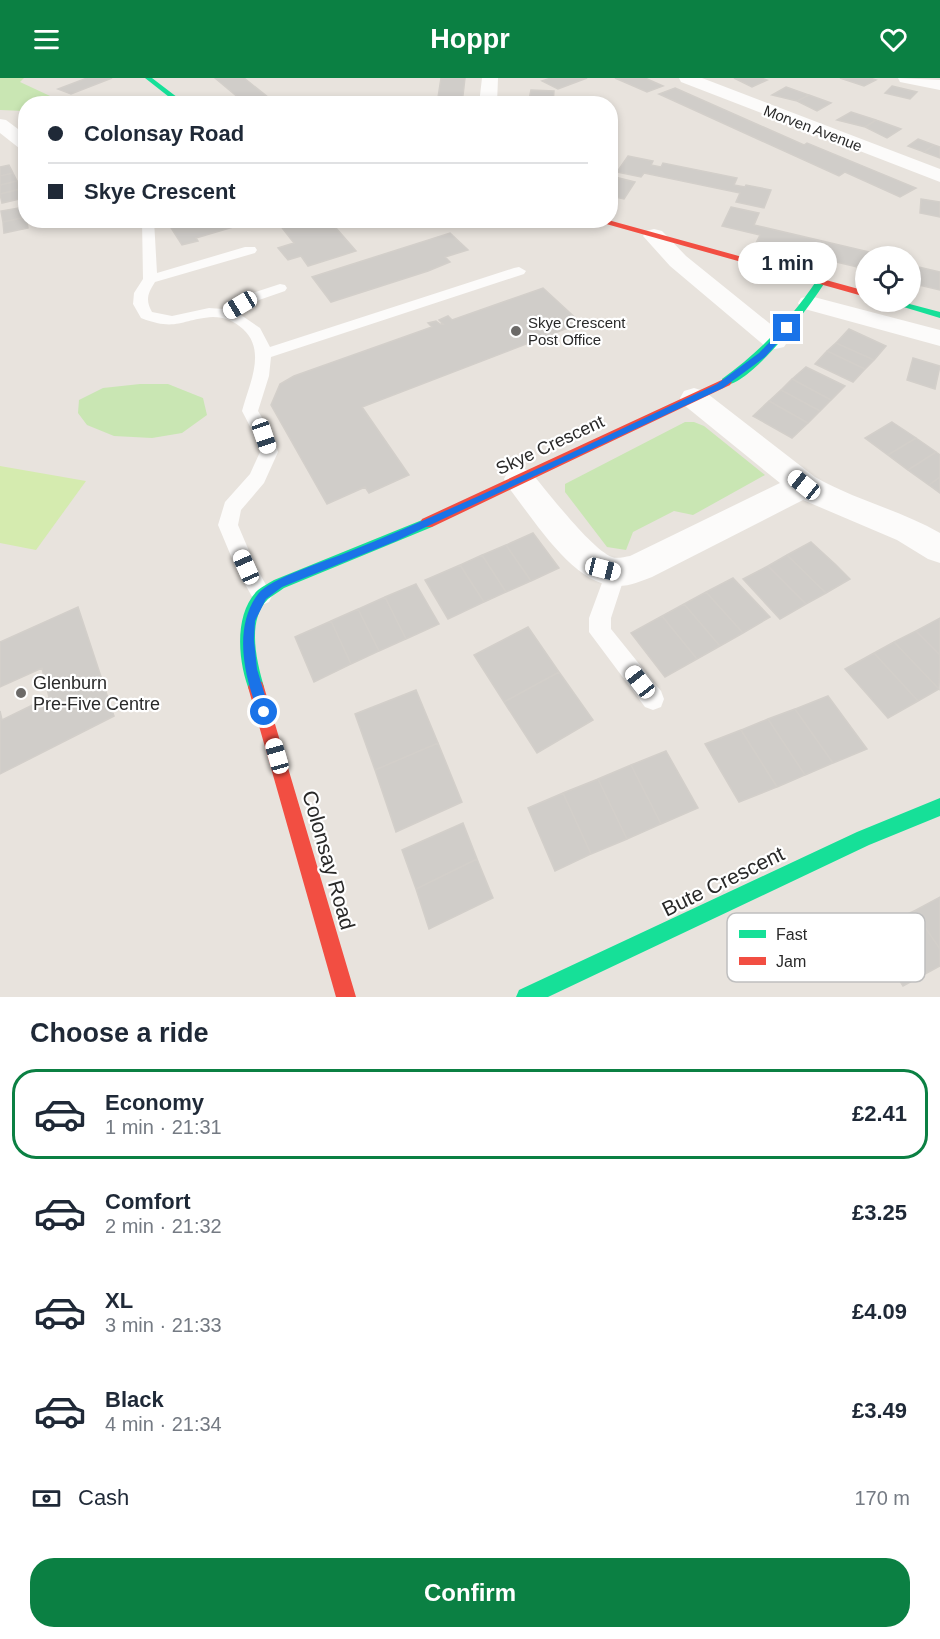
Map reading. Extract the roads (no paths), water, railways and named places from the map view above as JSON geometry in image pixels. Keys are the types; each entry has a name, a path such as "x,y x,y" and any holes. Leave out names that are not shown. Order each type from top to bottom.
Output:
{"street":[{"path":"148,78 172,96"},
{"path":"489,96 490,78"},
{"name":"Morven Avenue","path":"687,78 940,176"},
{"path":"906,78 940,85"},
{"path":"0,124 18,138"},
{"path":"618,226 654,236 940,338"},
{"path":"654,236 678,261 775,341"},
{"path":"815,292 855,294"},
{"name":"Skye Crescent","path":"262,596 279,584 392,539 720,386 745,369 775,341 815,292"},
{"path":"921,310 940,315"},
{"path":"694,398 804,485 824,497 909,531 940,549"},
{"path":"519,479 585,555 603,569 616,572 627,572 640,567 804,485"},
{"name":"Colonsay Road","path":"262,596 250,621 248,640 251,669 346,997"},
{"name":"Bute Crescent","path":"526,997 863,838 940,807"}],"lane":[{"path":"148,228 150,279 141,293 140,304 146,315 173,322 210,312 226,313 255,330 264,354 261,381 253,397 250,411 264,436 269,452 258,478 232,507 228,525 246,567 262,596"},
{"path":"150,279 250,250"},
{"path":"264,354 519,271"},
{"path":"226,313 254,297 280,288"},
{"path":"616,572 600,618 600,632 653,699"}],"place":[{"name":"Skye Crescent Post Office","path":"516,331"},
{"name":"Glenburn Pre-Five Centre","path":"21,693"}]}
